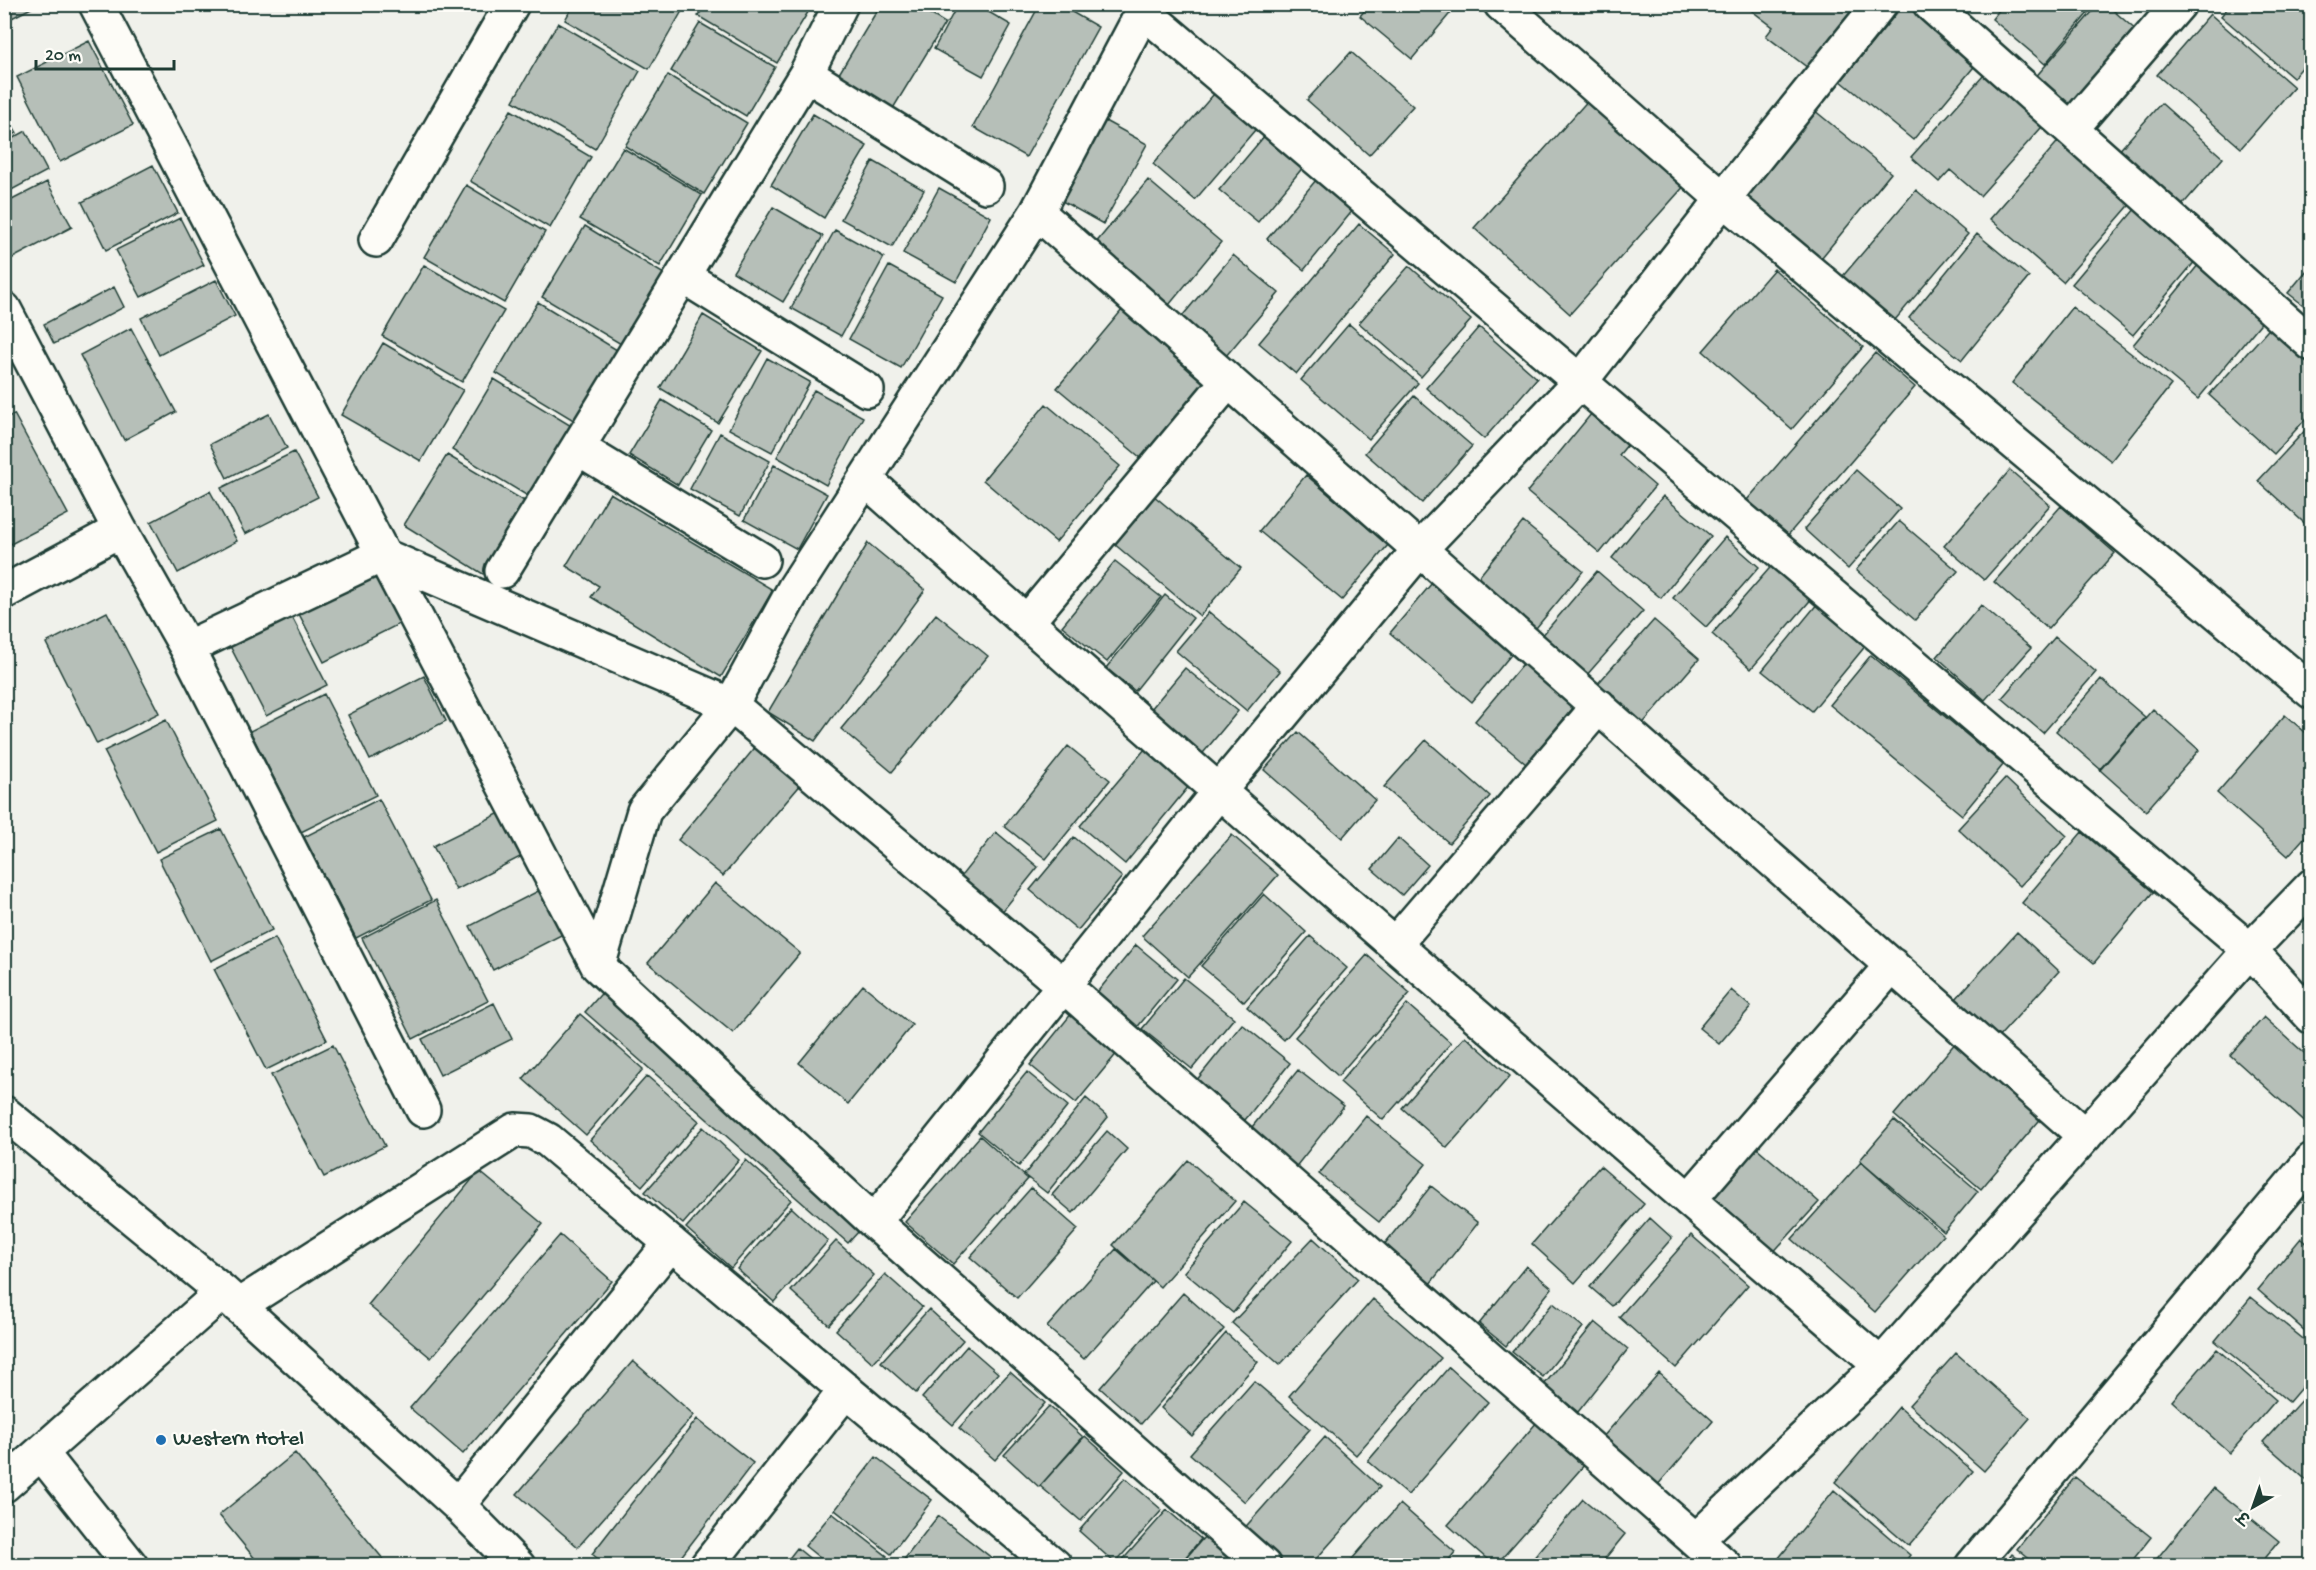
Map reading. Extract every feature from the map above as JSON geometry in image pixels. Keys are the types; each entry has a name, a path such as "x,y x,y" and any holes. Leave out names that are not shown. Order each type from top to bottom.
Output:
{"street":[{"path":"96,4 598,966 874,1222 1264,1566"},
{"path":"376,240 512,4"},
{"path":"502,571 806,74 841,4"},
{"path":"1501,4 1723,199 2312,692"},
{"path":"874,1222 1219,791 1420,549 1580,382 1880,4"},
{"path":"1930,4 2312,344"},
{"path":"2071,129 2179,4"},
{"path":"598,966 644,811 731,705 794,589 1037,212 1145,8 1580,382 2250,950 2312,1017"},
{"path":"806,74 986,186"},
{"path":"1037,212 2085,1136"},
{"path":"683,276 867,390"},
{"path":"4,309 120,530 187,648 423,1110"},
{"path":"1028,622 1228,381"},
{"path":"578,448 762,560"},
{"path":"865,478 1219,791 1881,1365"},
{"path":"6,591 120,530"},
{"path":"187,648 382,555 731,705 1062,985 1697,1539 1725,1566"},
{"path":"1395,944 1599,706"},
{"path":"1697,1539 1881,1365 2250,950 2312,886"},
{"path":"1689,1200 1892,965"},
{"path":"4,1113 231,1299 458,1505 518,1566"},
{"path":"4,1485 231,1299 515,1130 531,1131 548,1140 846,1390 1034,1559"},
{"path":"1972,1566 2312,1160"},
{"path":"458,1505 671,1243"},
{"path":"707,1566 846,1390"},
{"path":"42,1454 131,1566"}],"building":[{"path":"4,4 39,4 4,22"},
{"path":"574,4 686,4 649,69 565,20"},
{"path":"706,4 813,4 777,63 698,16"},
{"path":"881,4 914,4 945,23 889,115 834,82"},
{"path":"958,4 975,4 1011,25 983,76 934,49"},
{"path":"1040,4 1058,4 1098,27 1026,157 973,127"},
{"path":"1370,4 1458,4 1412,59 1360,16"},
{"path":"1749,4 1857,4 1808,68 1766,36 1773,27 1747,7"},
{"path":"1904,4 1908,4 1978,62 1913,140 1841,81"},
{"path":"2004,4 2079,4 2088,13 2045,64 1992,19"},
{"path":"2099,4 2106,4 2138,32 2069,111 2033,80"},
{"path":"2231,4 2312,4 2312,56 2293,78 2221,16"},
{"path":"2210,14 2294,87 2241,148 2157,75"},
{"path":"558,23 640,71 595,149 513,101"},
{"path":"700,23 775,67 746,116 671,71"},
{"path":"89,41 133,125 60,162 17,77"},
{"path":"1351,52 1413,106 1369,155 1307,100"},
{"path":"1991,67 2049,119 1980,196 1950,170 1939,182 1911,157"},
{"path":"668,75 747,123 704,194 625,146"},
{"path":"1220,87 1261,123 1195,200 1153,164"},
{"path":"1591,97 1687,183 1570,314 1474,228"},
{"path":"2161,103 2223,158 2173,216 2110,161"},
{"path":"511,110 591,157 550,228 470,181"},
{"path":"1814,110 1891,173 1813,268 1736,205"},
{"path":"4,111 17,133 4,139"},
{"path":"813,114 867,146 824,218 771,185"},
{"path":"1096,116 1147,144 1103,224 1053,196"},
{"path":"1271,128 1309,160 1258,222 1219,190"},
{"path":"26,131 47,171 4,194 4,143"},
{"path":"2062,137 2134,200 2063,282 1990,219"},
{"path":"623,148 702,195 660,266 580,219"},
{"path":"873,161 924,190 892,247 841,219"},
{"path":"153,165 178,213 106,250 82,202"},
{"path":"1326,168 1363,198 1304,270 1267,239"},
{"path":"1148,180 1221,242 1169,305 1095,244"},
{"path":"47,182 72,227 9,260 4,252 4,204"},
{"path":"466,185 545,232 504,303 424,257"},
{"path":"939,188 991,217 956,282 903,253"},
{"path":"1916,190 1968,234 1889,327 1837,283"},
{"path":"2141,202 2202,253 2133,335 2072,284"},
{"path":"773,207 823,236 783,302 733,272"},
{"path":"180,218 204,265 141,297 116,250"},
{"path":"1359,224 1395,254 1296,374 1259,343"},
{"path":"585,226 664,274 621,344 542,297"},
{"path":"835,230 884,257 841,336 791,308"},
{"path":"1977,234 2029,277 1962,360 1909,318"},
{"path":"1233,255 1279,293 1220,363 1174,326"},
{"path":"2203,259 2269,313 2198,399 2133,345"},
{"path":"2312,264 2312,312 2288,293"},
{"path":"424,265 504,311 462,382 382,336"},
{"path":"889,266 942,295 901,368 849,339"},
{"path":"1409,266 1471,320 1421,377 1359,323"},
{"path":"1774,269 1863,347 1792,429 1703,351"},
{"path":"216,280 235,316 159,355 141,318"},
{"path":"114,287 124,307 54,344 44,324"},
{"path":"538,302 617,350 575,421 496,373"},
{"path":"1127,304 1212,374 1141,458 1057,388"},
{"path":"2072,307 2171,385 2111,461 2012,383"},
{"path":"703,315 762,351 718,423 660,388"},
{"path":"2276,321 2312,352 2312,412 2274,454 2209,395"},
{"path":"1349,324 1418,383 1369,439 1301,380"},
{"path":"1479,327 1537,378 1484,439 1426,388"},
{"path":"131,328 176,412 124,440 80,355"},
{"path":"383,343 463,390 421,461 341,415"},
{"path":"1875,353 1915,387 1788,535 1747,500"},
{"path":"767,358 810,382 772,452 729,429"},
{"path":"494,379 573,427 531,498 452,450"},
{"path":"814,390 863,417 826,485 777,457"},
{"path":"1414,396 1472,446 1422,503 1365,453"},
{"path":"662,400 711,430 678,485 629,455"},
{"path":"1046,404 1120,466 1056,542 983,480"},
{"path":"1596,408 1633,438 1619,455 1655,486 1600,553 1527,492"},
{"path":"14,414 68,514 7,546 4,542 4,419"},
{"path":"269,414 287,448 227,478 210,444"},
{"path":"2312,423 2312,530 2258,481"},
{"path":"720,433 770,461 740,516 690,489"},
{"path":"294,452 318,497 245,534 221,488"},
{"path":"447,455 526,502 483,574 404,525"},
{"path":"774,465 827,494 797,549 744,520"},
{"path":"1856,470 1900,509 1848,569 1804,529"},
{"path":"2010,470 2050,505 1984,580 1944,546"},
{"path":"1306,475 1388,545 1342,600 1259,531"},
{"path":"210,491 237,541 178,573 151,522"},
{"path":"610,493 773,590 721,677 591,597 599,586 566,566"},
{"path":"1153,495 1241,568 1200,616 1113,543"},
{"path":"1663,496 1711,536 1661,598 1612,558"},
{"path":"2061,506 2115,553 2048,629 1994,582"},
{"path":"1899,521 1958,571 1915,620 1856,570"},
{"path":"1523,522 1583,571 1532,633 1473,584"},
{"path":"1725,537 1759,567 1706,627 1673,598"},
{"path":"868,543 925,590 815,741 768,712"},
{"path":"1115,561 1161,597 1107,662 1062,626"},
{"path":"1775,562 1814,596 1751,669 1712,634"},
{"path":"1597,571 1643,611 1586,676 1541,637"},
{"path":"375,573 401,623 324,662 298,612"},
{"path":"1432,583 1514,651 1472,702 1390,633"},
{"path":"1165,595 1193,618 1135,691 1106,668"},
{"path":"1818,603 1867,644 1812,711 1762,671"},
{"path":"1981,605 2031,648 1985,700 1937,657"},
{"path":"107,612 159,713 97,744 46,643"},
{"path":"1209,612 1280,671 1247,711 1176,651"},
{"path":"290,613 327,685 266,716 229,644"},
{"path":"936,614 988,656 892,772 841,729"},
{"path":"1654,620 1699,659 1639,728 1594,688"},
{"path":"2055,637 2096,672 2043,733 2002,698"},
{"path":"1871,655 2003,765 1962,815 1830,705"},
{"path":"1527,659 1578,702 1526,764 1475,721"},
{"path":"1185,668 1238,711 1194,764 1141,721"},
{"path":"424,676 446,721 370,760 348,715"},
{"path":"2101,679 2145,717 2100,769 2056,731"},
{"path":"324,694 376,795 301,832 250,731"},
{"path":"2153,709 2199,750 2146,811 2100,770"},
{"path":"2285,715 2312,738 2312,829 2288,856 2217,793"},
{"path":"166,720 218,821 156,852 104,751"},
{"path":"1298,732 1375,800 1342,838 1264,770"},
{"path":"1426,740 1490,796 1449,843 1384,787"},
{"path":"758,744 803,782 723,876 678,840"},
{"path":"1068,746 1110,780 1046,859 1004,826"},
{"path":"1145,749 1189,786 1125,864 1080,826"},
{"path":"2005,778 2067,836 2020,886 1958,829"},
{"path":"379,799 431,900 356,938 304,837"},
{"path":"506,810 528,853 456,890 433,846"},
{"path":"221,829 272,930 211,961 159,859"},
{"path":"996,832 1038,867 997,918 954,885"},
{"path":"2082,832 2153,892 2094,963 2022,903"},
{"path":"1232,835 1278,875 1188,977 1142,936"},
{"path":"1074,837 1122,877 1078,930 1030,890"},
{"path":"1398,838 1428,865 1402,895 1372,869"},
{"path":"715,883 800,953 733,1033 648,963"},
{"path":"546,887 569,931 493,970 470,926"},
{"path":"1264,894 1306,932 1244,1002 1201,966"},
{"path":"436,900 488,1001 413,1039 362,938"},
{"path":"2017,932 2059,971 1996,1040 1954,1001"},
{"path":"1310,936 1347,968 1284,1040 1247,1007"},
{"path":"275,938 327,1040 266,1070 214,969"},
{"path":"1136,945 1177,979 1135,1030 1094,996"},
{"path":"1367,955 1410,993 1338,1076 1295,1037"},
{"path":"1184,978 1234,1018 1192,1069 1142,1029"},
{"path":"863,985 912,1025 848,1104 799,1063"},
{"path":"607,987 870,1219 848,1243 585,1012"},
{"path":"1731,990 1751,1007 1719,1044 1699,1028"},
{"path":"494,1003 512,1039 440,1075 422,1039"},
{"path":"1407,1004 1451,1043 1383,1120 1340,1082"},
{"path":"1072,1013 1118,1052 1076,1103 1030,1065"},
{"path":"580,1014 643,1069 586,1135 523,1079"},
{"path":"2264,1017 2312,1060 2310,1127 2230,1055"},
{"path":"1242,1024 1290,1063 1245,1120 1196,1081"},
{"path":"1465,1036 1510,1076 1447,1148 1402,1108"},
{"path":"1957,1041 2044,1115 1981,1189 1894,1115"},
{"path":"333,1045 385,1146 324,1177 271,1075"},
{"path":"1298,1070 1344,1106 1294,1169 1248,1132"},
{"path":"1027,1072 1068,1106 1019,1166 978,1132"},
{"path":"647,1076 699,1121 642,1186 590,1140"},
{"path":"1086,1098 1108,1117 1047,1193 1024,1175"},
{"path":"1366,1116 1426,1164 1379,1222 1319,1174"},
{"path":"1894,1120 1978,1191 1944,1232 1860,1160"},
{"path":"703,1127 739,1160 683,1224 645,1192"},
{"path":"1107,1131 1127,1149 1073,1213 1052,1195"},
{"path":"980,1136 1028,1179 953,1264 905,1222"},
{"path":"1756,1147 1819,1202 1769,1257 1707,1202"},
{"path":"746,1160 791,1200 731,1268 686,1228"},
{"path":"1188,1160 1235,1201 1160,1287 1113,1245"},
{"path":"1861,1162 1943,1235 1875,1312 1792,1239"},
{"path":"1600,1166 1644,1204 1575,1283 1532,1244"},
{"path":"479,1171 543,1224 431,1358 368,1305"},
{"path":"1431,1186 1478,1223 1426,1289 1379,1251"},
{"path":"1031,1188 1078,1229 1017,1298 970,1257"},
{"path":"1244,1202 1292,1241 1233,1313 1184,1272"},
{"path":"791,1207 828,1241 774,1302 737,1269"},
{"path":"1650,1218 1672,1238 1612,1306 1590,1287"},
{"path":"560,1235 612,1281 463,1454 410,1408"},
{"path":"1691,1235 1748,1285 1676,1368 1619,1317"},
{"path":"1313,1238 1358,1279 1280,1365 1232,1323"},
{"path":"2301,1238 2312,1248 2312,1337 2258,1290"},
{"path":"836,1241 874,1275 829,1325 791,1291"},
{"path":"1116,1249 1153,1281 1084,1359 1047,1327"},
{"path":"1526,1266 1552,1288 1506,1346 1479,1324"},
{"path":"885,1274 922,1307 873,1363 836,1330"},
{"path":"1183,1293 1224,1329 1141,1424 1100,1388"},
{"path":"2251,1297 2312,1346 2312,1375 2289,1402 2215,1341"},
{"path":"1373,1299 1441,1358 1356,1455 1289,1396"},
{"path":"1553,1303 1583,1327 1543,1377 1512,1352"},
{"path":"929,1309 963,1340 916,1393 881,1362"},
{"path":"1595,1322 1628,1349 1578,1412 1544,1385"},
{"path":"1226,1333 1258,1362 1192,1436 1161,1408"},
{"path":"967,1346 998,1373 953,1425 922,1398"},
{"path":"2217,1349 2276,1400 2230,1453 2172,1401"},
{"path":"1956,1353 2030,1418 1984,1471 1909,1405"},
{"path":"633,1361 694,1415 578,1547 517,1494"},
{"path":"1449,1367 1488,1402 1408,1495 1368,1461"},
{"path":"1010,1372 1045,1403 995,1460 959,1428"},
{"path":"1659,1373 1713,1421 1656,1487 1602,1438"},
{"path":"1254,1381 1310,1429 1245,1502 1190,1454"},
{"path":"2306,1395 2312,1400 2312,1485 2263,1442"},
{"path":"1049,1406 1083,1437 1039,1487 1004,1455"},
{"path":"1899,1407 1973,1471 1909,1546 1835,1482"},
{"path":"697,1419 753,1463 674,1566 607,1566 592,1554"},
{"path":"1538,1421 1586,1463 1495,1566 1448,1525"},
{"path":"1085,1436 1124,1471 1081,1521 1040,1486"},
{"path":"1325,1437 1380,1487 1310,1566 1279,1566 1241,1532"},
{"path":"295,1453 389,1566 261,1566 219,1515"},
{"path":"876,1457 932,1500 891,1554 835,1510"},
{"path":"2075,1477 2151,1537 2128,1566 2038,1566 2017,1549"},
{"path":"1125,1478 1162,1510 1115,1563 1079,1531"},
{"path":"2214,1488 2279,1541 2259,1566 2151,1566"},
{"path":"1834,1490 1910,1555 1902,1566 1776,1566 1774,1564"},
{"path":"1583,1499 1625,1534 1599,1566 1527,1566"},
{"path":"1400,1504 1455,1552 1444,1566 1346,1566"},
{"path":"1167,1510 1201,1539 1178,1566 1121,1566 1119,1564"},
{"path":"832,1513 887,1556 880,1566 830,1566 805,1546"},
{"path":"938,1516 993,1559 988,1566 899,1566"},
{"path":"1205,1536 1239,1566 1179,1566"},
{"path":"797,1548 819,1566 783,1566"},
{"path":"2012,1554 2027,1566 2003,1566"}],"place":[{"name":"Western Hotel","path":"161,1440"}]}
